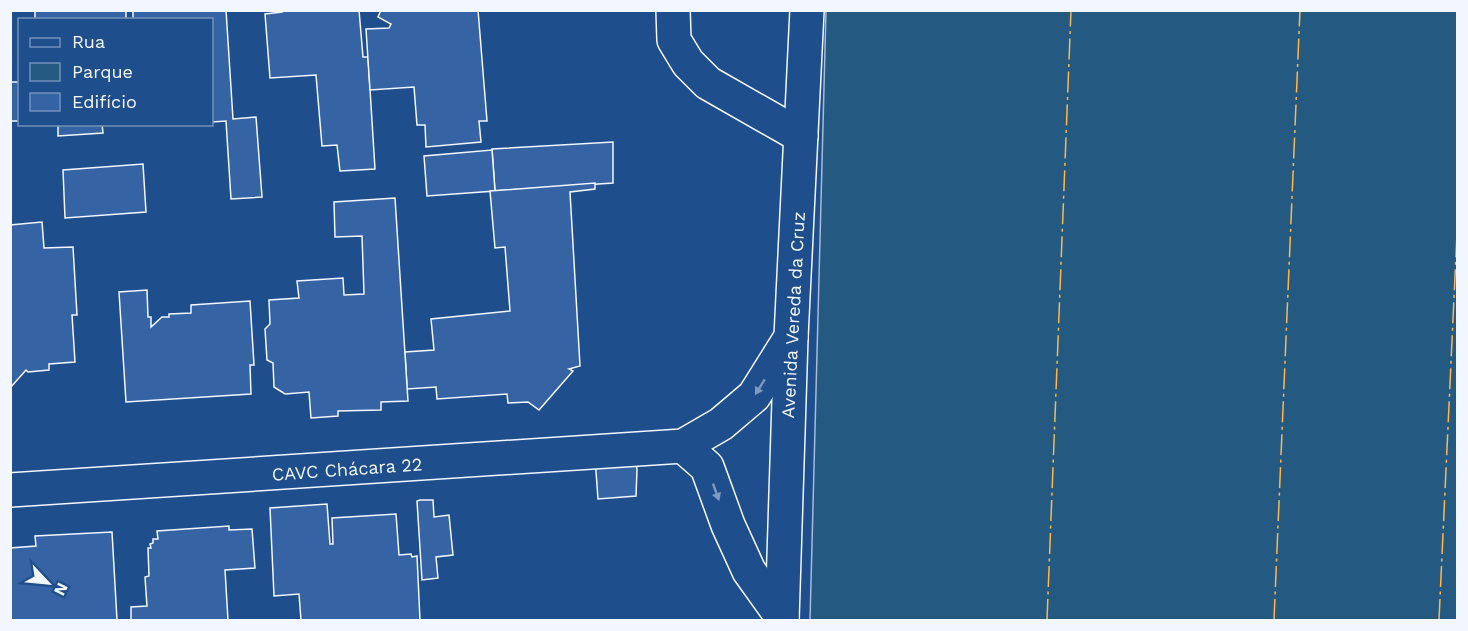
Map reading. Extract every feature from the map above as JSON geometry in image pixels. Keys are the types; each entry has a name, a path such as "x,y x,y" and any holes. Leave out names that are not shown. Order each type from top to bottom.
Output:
{"street":[{"path":"673,10 674,40 688,63 708,83 801,136"},
{"name":"Avenida Vereda da Cruz","path":"782,619 791,337 807,10"},
{"name":"CAVC Chácara 22","path":"10,490 683,446 721,424 754,396 791,337"},
{"path":"683,446 706,467 728,525 749,571 782,619"}],"green space":[{"path":"826,11 1457,11 1457,620 810,620"}],"building":[{"path":"35,10 126,10 126,18 35,18"},
{"path":"133,10 226,10 233,119 256,117 262,197 231,199 226,121 213,122 213,18 133,18"},
{"path":"282,10 359,10 363,57 368,57 375,169 340,171 337,145 322,146 316,75 270,78 265,14 282,12"},
{"path":"381,10 478,10 487,121 479,121 481,142 426,147 425,125 417,125 414,87 370,90 366,29 389,28 391,24 378,17"},
{"path":"10,82 18,82 18,121 10,121"},
{"path":"58,126 102,126 103,133 58,136"},
{"path":"613,142 613,183 495,191 492,149"},
{"path":"492,150 495,191 427,196 424,156"},
{"path":"143,164 146,212 65,218 63,170"},
{"path":"595,183 595,189 570,192 580,366 569,369 573,371 539,410 528,402 508,403 507,394 437,399 436,387 407,389 405,352 434,350 431,319 510,311 505,247 495,248 490,191"},
{"path":"395,198 408,401 381,402 381,410 338,411 338,416 311,418 309,392 285,394 274,387 273,363 267,360 265,329 270,324 269,300 299,298 297,281 343,278 344,295 364,294 362,236 335,237 334,202"},
{"path":"42,222 44,248 73,247 77,315 72,315 75,362 49,364 49,370 28,372 26,370 10,388 10,225"},
{"path":"147,290 148,317 151,317 151,327 162,317 169,317 169,314 191,313 191,305 250,301 254,365 250,365 251,394 126,402 119,292"},
{"path":"634,455 637,469 636,496 598,499 595,458"},
{"path":"433,500 434,517 449,515 453,555 436,557 438,578 422,580 417,501"},
{"path":"327,504 330,544 333,544 332,518 396,514 399,555 417,556 420,620 301,620 299,594 274,596 270,508"},
{"path":"229,526 229,530 252,529 255,568 225,570 228,620 131,620 131,607 147,606 145,577 149,576 148,548 151,548 150,544 153,543 153,539 158,539 157,531"},
{"path":"112,532 117,620 10,620 10,548 36,546 35,536"}],"power":[{"path":"1047,620 1071,10"},
{"path":"1274,620 1300,10"},
{"path":"1439,620 1458,212"}]}
